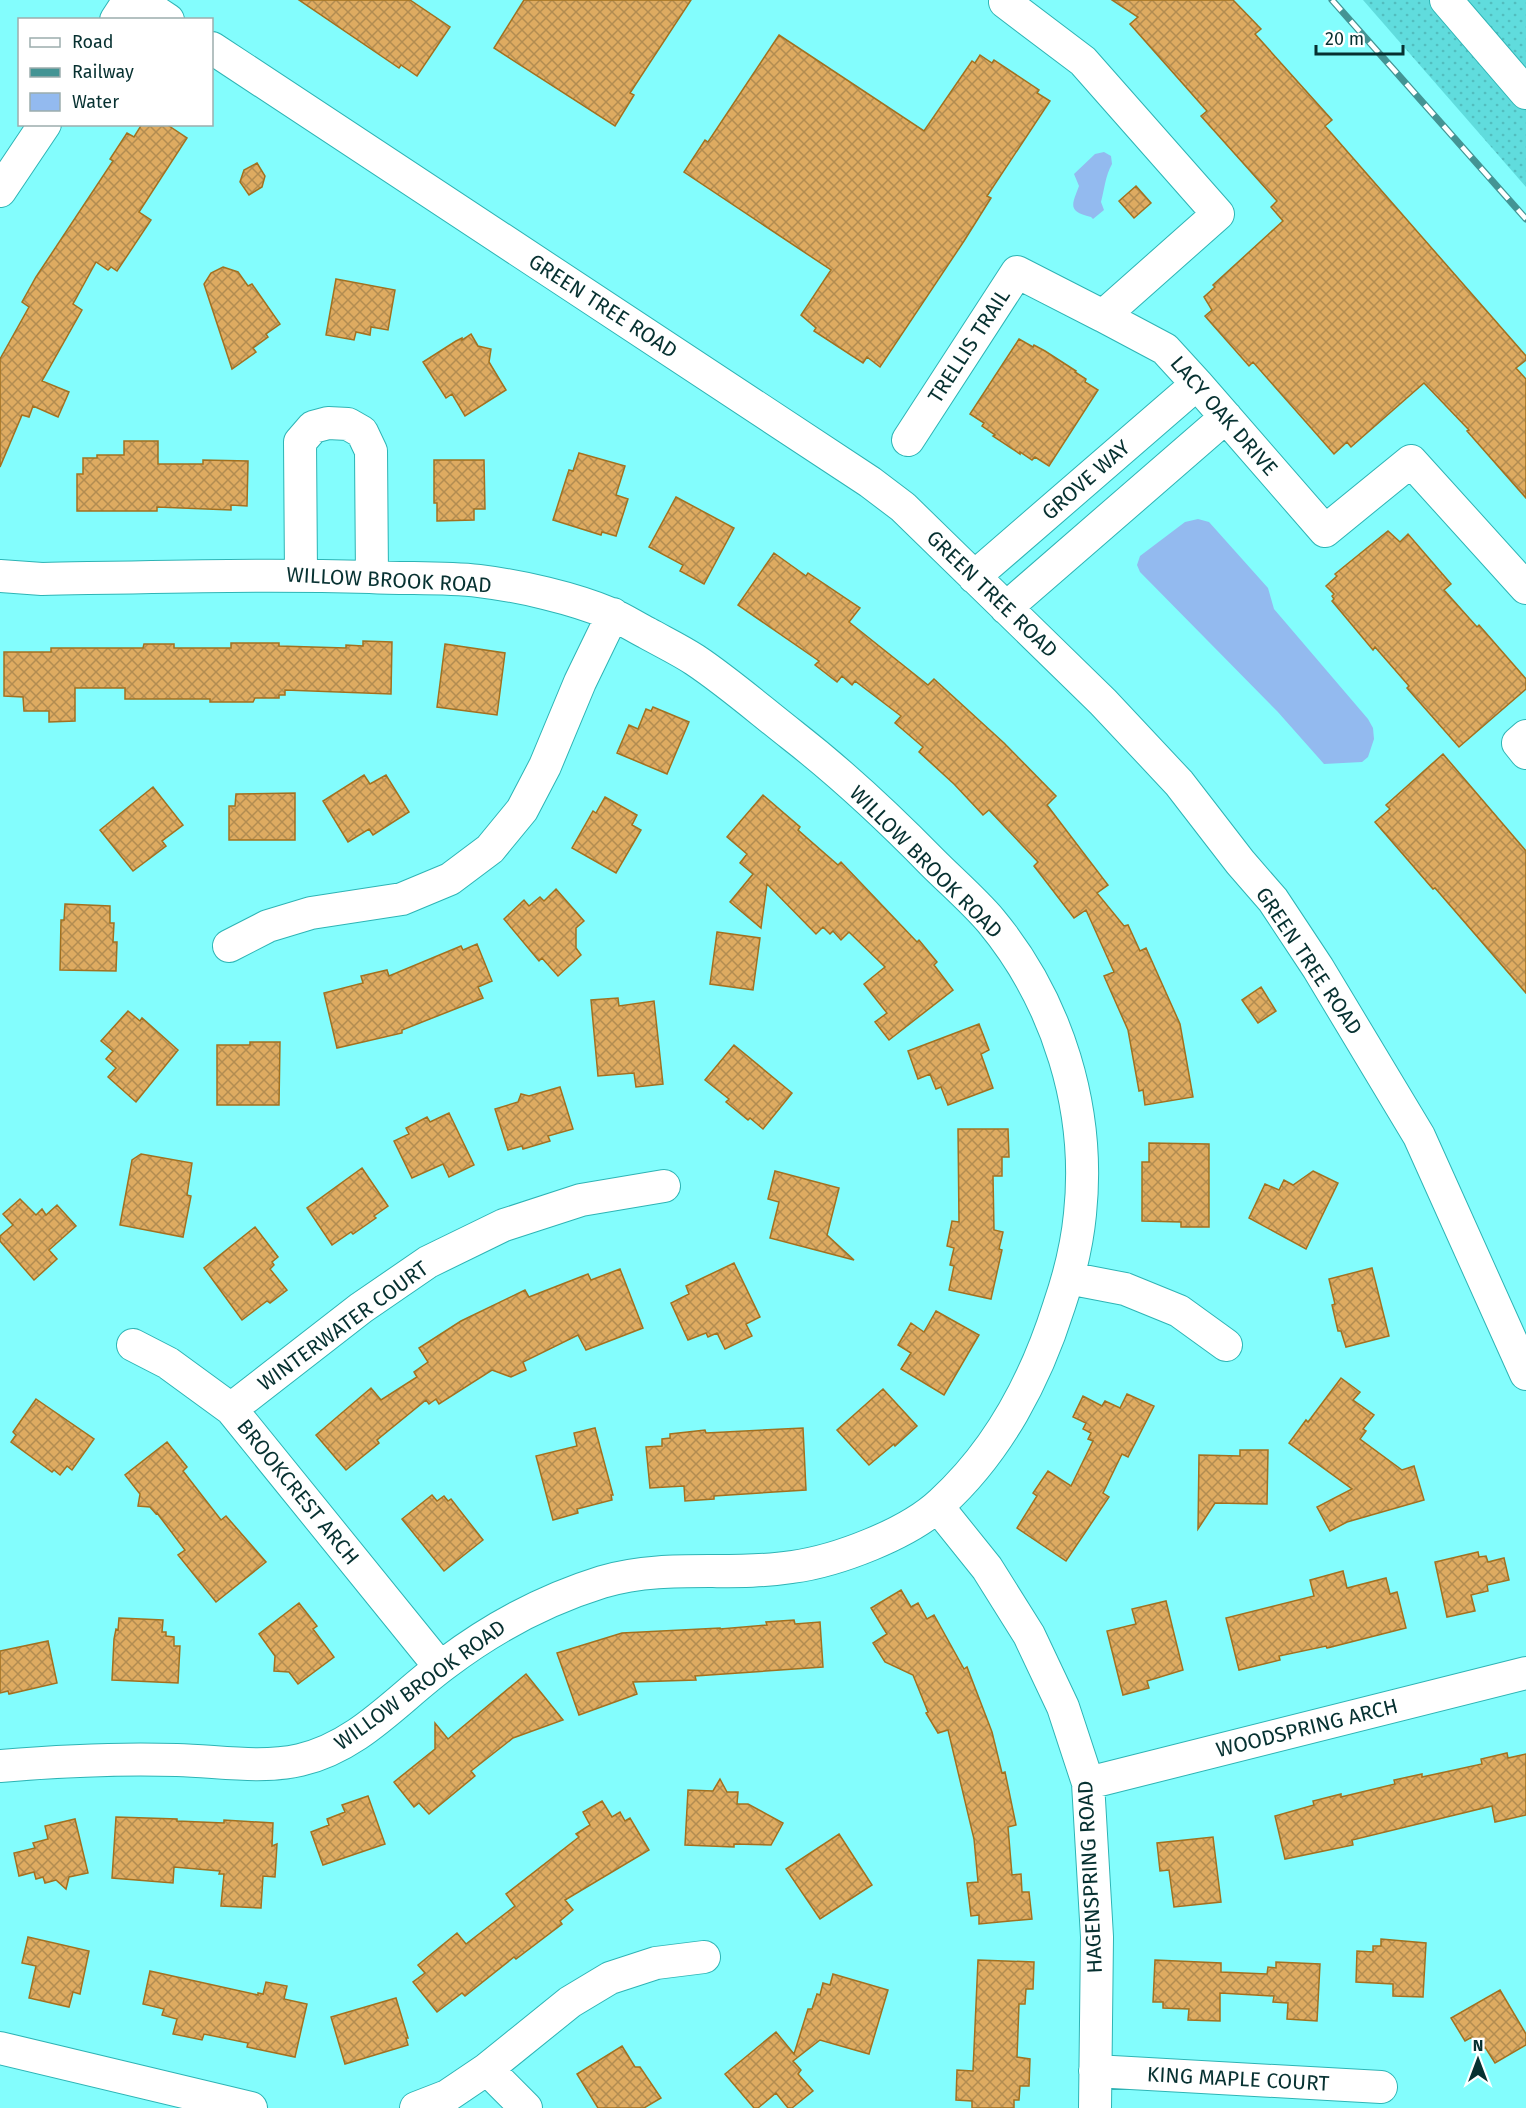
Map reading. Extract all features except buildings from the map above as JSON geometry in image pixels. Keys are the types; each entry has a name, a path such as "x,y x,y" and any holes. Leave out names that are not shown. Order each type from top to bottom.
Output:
{"street":[{"path":"117,18 129,0"},
{"path":"138,0 165,18"},
{"path":"1446,0 1526,93"},
{"path":"1005,2 1083,61 1218,214 1103,316"},
{"name":"GREEN TREE ROAD","path":"213,49 870,482 903,507 1103,702 1179,783 1240,862 1273,900 1318,968 1419,1136 1526,1374"},
{"path":"0,191 44,126"},
{"name":"TRELLIS TRAIL","path":"908,440 1017,272 1103,316"},
{"name":"LACY OAK DRIVE","path":"1103,316 1165,349 1325,531 1411,461 1526,588"},
{"name":"GROVE WAY","path":"974,577 1197,384"},
{"path":"1006,608 1226,417"},
{"path":"301,575 300,442 313,427 328,423 348,424 362,432 371,451 372,578"},
{"name":"WILLOW BROOK ROAD","path":"0,576 42,579 301,575 478,581 545,593 613,614 695,660 822,759 913,842 990,921 1028,973 1059,1039 1074,1090 1083,1152 1080,1216 1068,1278 1048,1342 1020,1402 983,1457 938,1507 882,1539 844,1555 792,1568 674,1570 611,1580 550,1600 492,1629 440,1667 352,1739 329,1751 303,1759 278,1763 172,1760 58,1761 0,1766"},
{"path":"229,946 268,926 311,914 402,899 450,879 490,849 522,810 545,766 580,682 613,614"},
{"path":"1526,736 1518,743 1526,753"},
{"name":"WINTERWATER COURT","path":"231,1409 361,1308 428,1262 504,1225 581,1200 664,1186"},
{"path":"1068,1278 1125,1289 1179,1311 1226,1345"},
{"name":"BROOKCREST ARCH","path":"133,1345 168,1363 231,1409 440,1667"},
{"name":"HAGENSPRING ROAD","path":"938,1507 987,1568 1029,1635 1063,1707 1088,1783 1097,1937 1095,2108"},
{"name":"WOODSPRING ARCH","path":"1088,1783 1526,1674"},
{"path":"416,2108 447,2096 487,2069 570,2002 610,1978 656,1963 704,1957"},
{"path":"0,2048 251,2108"},
{"path":"487,2069 525,2108"},
{"name":"KING MAPLE COURT","path":"1095,2071 1381,2087"}],"shaded area":[{"path":"1363,0 1526,0 1526,187"}],"water":[{"path":"1104,152 1111,156 1112,164 1106,178 1101,202 1104,210 1093,219 1078,212 1073,206 1079,186 1074,174 1095,154"},
{"path":"1198,519 1209,522 1268,588 1274,609 1368,719 1373,728 1374,739 1368,757 1362,762 1324,764 1277,711 1140,572 1137,565 1140,556 1185,522"}],"railway":[{"path":"1332,0 1526,219"}]}
